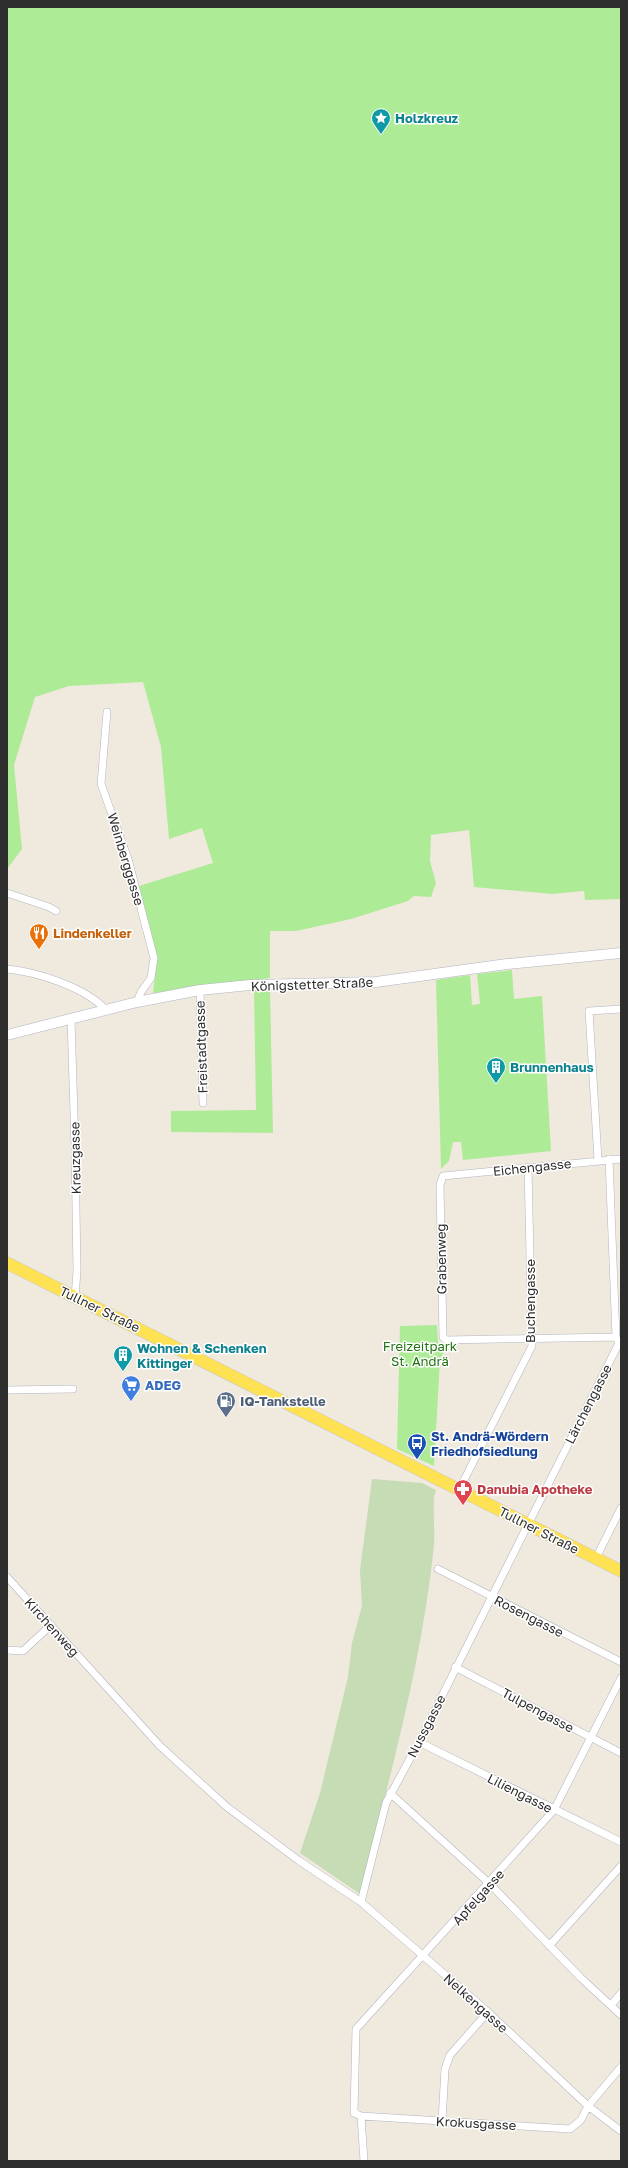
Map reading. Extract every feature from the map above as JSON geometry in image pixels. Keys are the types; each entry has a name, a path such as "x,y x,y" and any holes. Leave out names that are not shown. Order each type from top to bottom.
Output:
{"main road":[{"name":"Königstetter Straße","path":"7,1035 137,1002 200,990 250,985 376,982 513,963 621,953"},
{"name":"Tullner Straße","path":"7,1263 621,1571"}],"street":[{"name":"Weinberggasse","path":"107,712 101,784 128,859 154,958 151,978 141,992 137,1002"},
{"path":"7,893 49,907 56,911"},
{"path":"7,969 44,975 98,1001 106,1010"},
{"name":"Freistadtgasse","path":"200,990 203,1103"},
{"path":"598,1160 589,1011 621,1009"},
{"name":"Kreuzgasse","path":"71,1019 77,1271 75,1297"},
{"name":"Lärchengasse","path":"510,1558 618,1341 609,1159"},
{"name":"Eichengasse","path":"443,1176 621,1159"},
{"name":"Buchengasse","path":"459,1490 532,1346 528,1167"},
{"name":"Grabenweg","path":"443,1176 440,1185 443,1338 446,1340 533,1338"},
{"path":"533,1338 618,1341"},
{"path":"7,1390 73,1389"},
{"path":"596,1558 621,1508"},
{"name":"Nussgasse","path":"361,1902 370,1860 390,1793 419,1742 510,1558"},
{"name":"Rosengasse","path":"438,1569 621,1662"},
{"name":"Kirchenweg","path":"7,1577 160,1746 227,1807 266,1838 327,1879"},
{"path":"7,1650 23,1651 51,1625"},
{"name":"Tulpengasse","path":"455,1667 621,1753"},
{"name":"Apfelgasse","path":"354,2113 356,2029 490,1884 554,1810 592,1739 621,1678"},
{"name":"Liliengasse","path":"419,1742 621,1842"},
{"path":"390,1793 490,1884 549,1946 621,2015"},
{"path":"549,1946 621,1866"},
{"name":"Nelkengasse","path":"327,1879 361,1902 488,2012 588,2106 621,2131"},
{"path":"611,2005 621,1993"},
{"path":"442,2122 445,2069 450,2055 488,2012"},
{"name":"Krokusgasse","path":"354,2113 361,2116 570,2129 581,2120 588,2106 621,2067"},
{"path":"361,2116 364,2161"}],"green space":[{"path":"7,7 621,7 621,899 585,900 584,891 552,894 474,887 469,830 431,835 430,861 436,883 431,897 414,896 408,901 351,919 296,931 270,931 270,978 153,993 157,958 139,886 213,863 202,828 169,839 161,747 143,682 69,686 35,697 14,765 22,849 7,869"},
{"path":"512,970 514,999 542,996 551,1151 463,1160 461,1142 453,1142 449,1161 441,1169 436,980 470,975 472,1005 480,1004 477,974"},
{"path":"254,990 270,990 273,1133 171,1132 171,1111 256,1110"},
{"name":"Freizeitpark St. Andrä","path":"437,1325 438,1343 447,1345 440,1360 434,1466 397,1449 400,1326"},
{"path":"372,1479 422,1483 436,1490 434,1497 434,1545 429,1589 413,1677 393,1764 360,1894 300,1853 320,1793 348,1677 352,1643 362,1606 360,1570"}],"place":[{"name":"Holzkreuz","path":"381,135"},
{"name":"Lindenkeller","path":"39,950"},
{"name":"Brunnenhaus","path":"496,1084"},
{"name":"Wohnen & Schenken Kittinger","path":"123,1372"},
{"name":"ADEG","path":"131,1402"},
{"name":"IQ-Tankstelle","path":"226,1418"},
{"name":"St. Andrä-Wördern Friedhofsiedlung","path":"417,1460"},
{"name":"Danubia Apotheke","path":"463,1506"}]}
